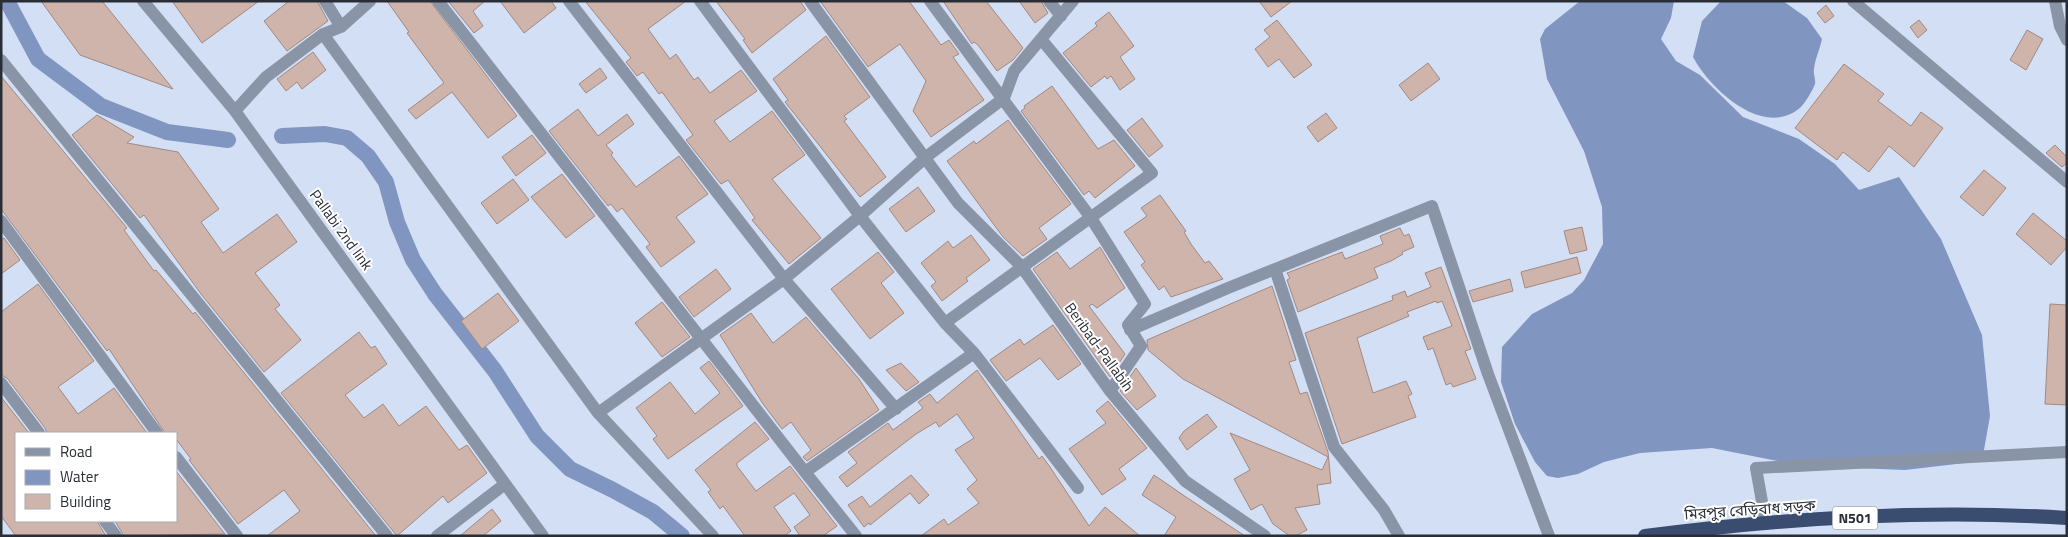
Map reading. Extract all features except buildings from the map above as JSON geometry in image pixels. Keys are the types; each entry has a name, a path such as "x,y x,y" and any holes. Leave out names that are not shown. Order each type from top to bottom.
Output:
{"highway":[{"name":"মিরপুর বেড়িবাধ সড়ক","path":"1645,536 1717,527 1995,514 2067,518"}],"street":[{"name":"Pallabi 2nd link","path":"144,1 236,111 543,536"},
{"path":"325,1 341,27"},
{"path":"236,111 266,77 323,34 341,27 370,1"},
{"path":"438,1 856,536"},
{"path":"569,1 784,279 896,409"},
{"path":"700,1 860,216 945,323 974,353 1078,488"},
{"name":"Beribad-Pallabih","path":"810,1 958,203 1021,266 1110,391 1186,481 1266,536"},
{"path":"930,1 1004,98 1091,218 1145,304 1128,326 1141,346 1110,391"},
{"path":"1049,1 1061,16"},
{"path":"598,412 784,279 860,216 926,157 1004,98 1014,71 1073,1"},
{"path":"1853,1 2067,182"},
{"path":"2055,1 2060,26 2067,40"},
{"path":"323,34 598,412 713,536"},
{"path":"945,323 1021,266 1152,173 1041,39"},
{"path":"1,60 387,536"},
{"path":"1130,330 1432,206 1488,374 1550,536"},
{"path":"1,221 156,432"},
{"path":"1276,269 1334,447 1384,510 1399,536"},
{"path":"806,472 974,353"},
{"path":"1,383 38,432"},
{"path":"1766,524 1756,468 2067,452"},
{"path":"178,461 237,536"},
{"path":"437,536 505,484"},
{"path":"106,522 116,536"}],"water":[{"path":"1580,1 1674,1 1671,18 1661,39 1676,61 1700,75 1743,117 1799,139 1835,164 1859,190 1899,177 1941,239 1982,335 1990,416 1982,461 1905,470 1855,468 1787,463 1712,448 1640,453 1604,462 1578,474 1558,478 1547,476 1535,462 1515,424 1501,382 1502,347 1532,314 1572,293 1584,280 1603,244 1602,207 1584,151 1547,79 1540,39 1545,29"},
{"path":"1721,1 1783,1 1807,18 1822,39 1814,71 1815,84 1801,107 1786,116 1771,118 1755,114 1725,96 1701,70 1693,57 1702,21"}],"waterway":[{"path":"7,1 38,59 101,106 167,132 228,140"},
{"path":"282,136 325,134 347,138 368,156 386,182 397,222 413,260 435,294 495,371 537,436 570,469 653,512 682,536"}]}
